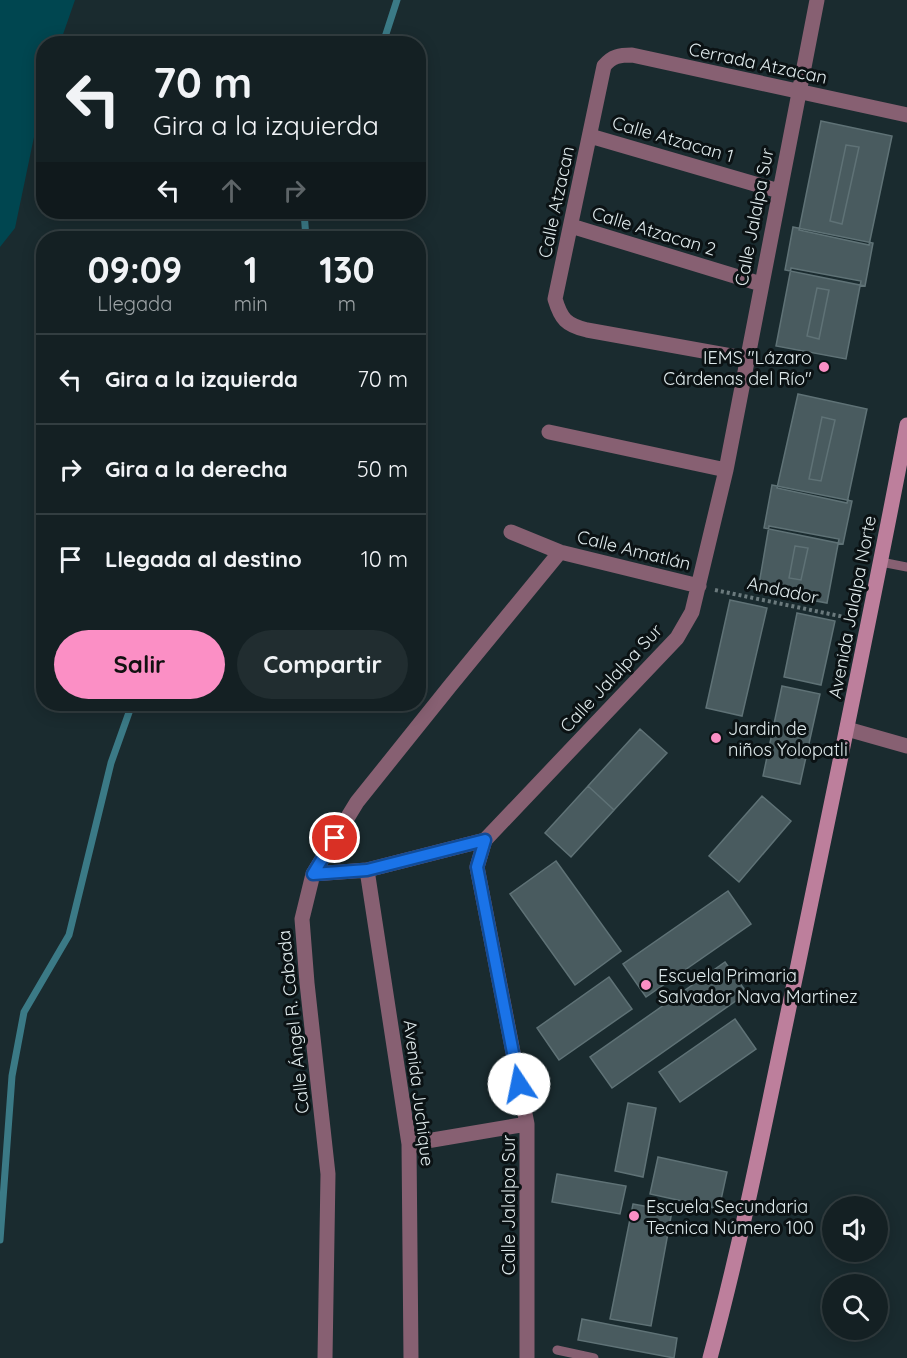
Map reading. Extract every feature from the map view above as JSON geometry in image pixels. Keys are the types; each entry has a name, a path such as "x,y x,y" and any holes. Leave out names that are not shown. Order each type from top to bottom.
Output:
{"street":[{"name":"Calle Jalalpa Sur","path":"527,1358 527,1124 477,867 485,840 677,638 705,588 761,284 817,0"},
{"name":"Cerrada Atzacan","path":"604,66 610,59 632,56 907,115"},
{"name":"Calle Atzacan","path":"604,66 555,299 559,314 572,326 587,330 748,359"},
{"name":"Calle Atzacan 1","path":"590,136 779,190"},
{"name":"Calle Atzacan 2","path":"571,226 761,284"},
{"name":"Avenida Jalalpa Norte","path":"710,1358 726,1300 753,1181 847,729 907,425"},
{"path":"549,432 726,470"},
{"name":"Calle Amatlán","path":"511,532 560,552 705,588"},
{"name":"Calle Ángel R. Cabada","path":"325,1358 328,1174 302,919 313,874 357,802 560,552"},
{"path":"847,729 907,746"},
{"path":"313,874 367,870 485,840"},
{"name":"Avenida Juchique","path":"367,870 409,1144 411,1358"},
{"path":"409,1144 527,1124"}],"lane":[{"path":"881,562 907,567"},
{"path":"557,1350 594,1358"}],"path":[{"name":"Andador","path":"705,588 849,618"}],"shaded area":[{"path":"0,0 75,0 62,36 36,36 36,128 15,228 0,247"}],"building":[{"path":"821,121 892,136 869,245 799,230","holes":["846,145 859,147 842,224 830,221"]},
{"path":"846,145 859,147 842,224 830,221"},
{"path":"793,227 873,243 865,286 785,270"},
{"path":"791,268 861,281 846,359 776,346","holes":["817,288 829,290 819,339 807,336"]},
{"path":"817,288 829,290 819,339 807,336"},
{"path":"798,394 867,409 847,503 777,488","holes":["822,417 835,420 821,481 809,479"]},
{"path":"822,417 835,420 821,481 809,479"},
{"path":"772,485 852,501 843,544 764,528"},
{"path":"769,526 839,539 827,603 758,590","holes":["795,546 808,548 801,580 789,578"]},
{"path":"795,546 808,548 801,580 789,578"},
{"path":"730,600 767,608 742,716 706,708"},
{"path":"797,613 835,621 821,685 784,677"},
{"path":"782,686 820,694 800,784 763,776"},
{"path":"640,729 667,753 614,810 588,786"},
{"path":"588,786 614,810 571,857 545,833"},
{"path":"762,796 791,821 739,882 709,856"},
{"path":"556,861 621,951 575,985 510,894"},
{"path":"728,891 751,924 646,997 623,964"},
{"path":"725,962 747,993 612,1088 590,1057"},
{"path":"609,977 632,1009 559,1060 537,1028"},
{"path":"735,1019 756,1049 680,1102 659,1072"},
{"path":"628,1103 656,1108 643,1177 615,1171"},
{"path":"658,1157 727,1172 719,1209 650,1194"},
{"path":"557,1174 626,1186 620,1214 552,1202"},
{"path":"633,1204 672,1211 651,1326 610,1319"},
{"path":"582,1319 677,1338 674,1358 578,1340"}],"waterway":[{"path":"385,36 397,0"},
{"path":"305,219 305,231"},
{"path":"0,1240 12,1076 24,1012 69,935 111,763 130,711"}],"place":[{"name":"IEMS \"Lázaro Cárdenas del Río\"","path":"824,367"},
{"name":"Jardin de niños Yolopatli","path":"716,738"},
{"name":"Escuela Primaria Salvador Nava Martinez","path":"646,985"},
{"name":"Escuela Secundaria Tecnica Número 100","path":"634,1216"}],"route":[{"path":"335,838 313,874 367,870 485,840 477,867 519,1084"}]}
